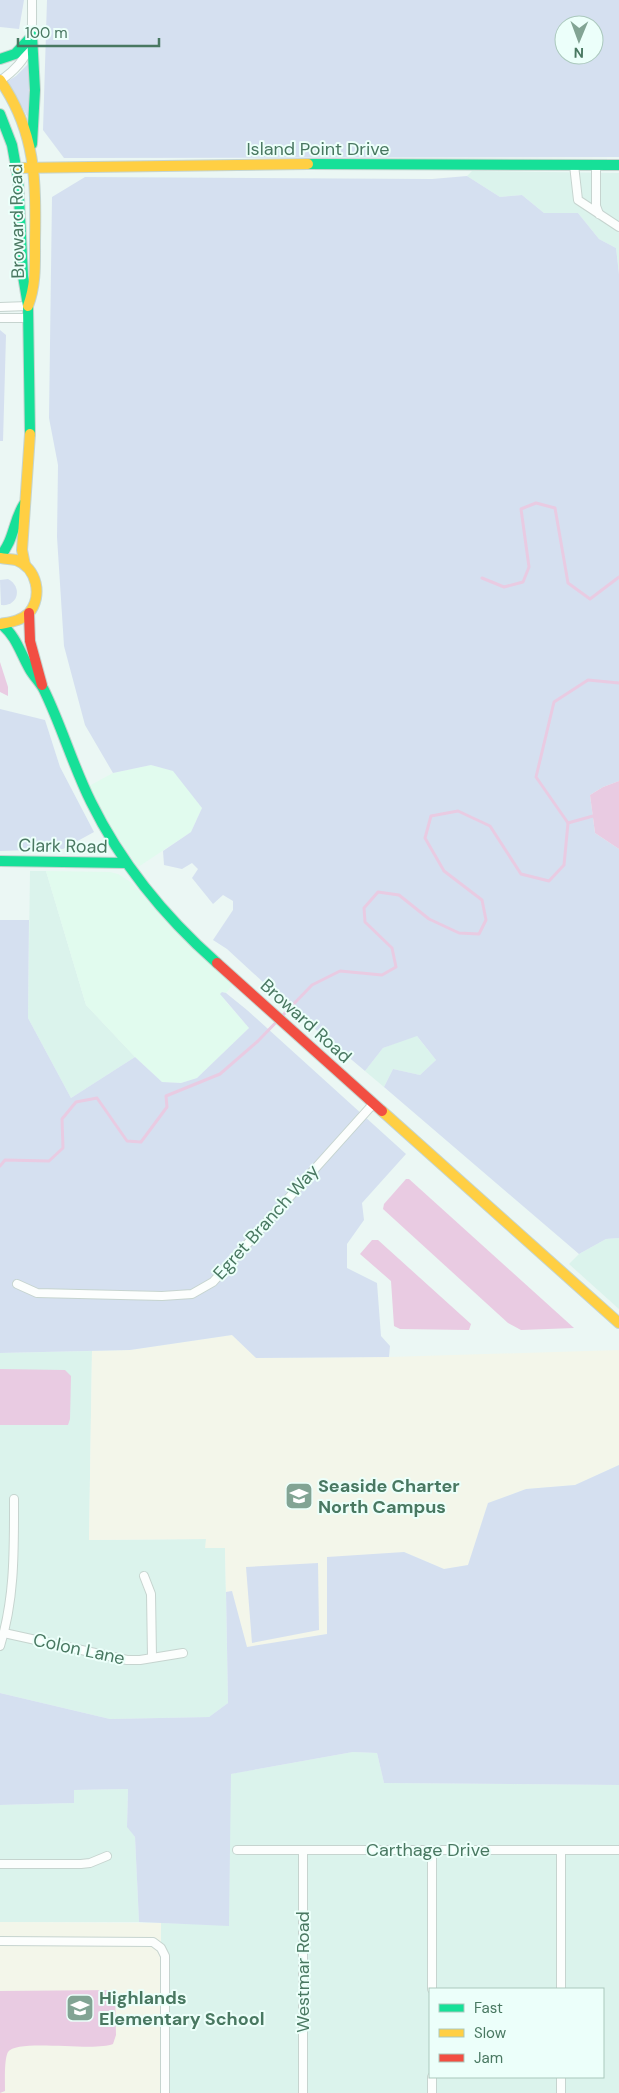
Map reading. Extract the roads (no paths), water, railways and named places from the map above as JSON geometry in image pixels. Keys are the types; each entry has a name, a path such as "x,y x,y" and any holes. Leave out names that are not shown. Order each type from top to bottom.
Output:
{"street":[{"path":"32,0 32,36 35,68 35,124 32,153"},
{"path":"0,59 13,57 32,36"},
{"path":"0,81 23,62 32,36"},
{"name":"Broward Road","path":"0,81 17,108 24,124 34,168 34,290 28,306"},
{"name":"Broward Road","path":"0,114 6,127 16,168 20,199 23,290 28,306 29,318 30,439 24,504 27,514 21,554 25,565 35,579 37,588 34,605 29,613 28,636 39,665 43,688"},
{"name":"Island Point Drive","path":"16,168 280,164 619,165"},
{"path":"574,165 578,200 619,227"},
{"path":"596,165 596,206 599,214"},
{"path":"0,307 28,306"},
{"path":"0,318 29,318"},
{"name":"Broward Road","path":"0,557 11,543 18,513 24,504"},
{"path":"0,557 16,560 25,565"},
{"path":"0,624 16,622 29,613"},
{"name":"Broward Road","path":"0,624 15,636 29,668 43,688 86,791 113,842 126,863 170,917 291,1029 619,1323"},
{"name":"Clark Road","path":"0,861 126,863"},
{"name":"Egret Branch Way","path":"17,1284 37,1293 58,1295 192,1294 213,1282 374,1103"},
{"path":"0,1646 8,1618 13,1584 14,1499"},
{"path":"144,1576 151,1594 152,1657"},
{"name":"Colon Lane","path":"4,1633 117,1658 140,1660 183,1653"},
{"name":"Carthage Drive","path":"237,1850 619,1850"},
{"name":"Westmar Road","path":"303,1850 303,2093"},
{"path":"432,1850 432,1988"},
{"path":"561,1850 561,1988"},
{"path":"0,1864 81,1864 90,1863 107,1856"},
{"path":"0,1941 153,1942 162,1948 165,1956 165,2093"},
{"path":"432,2078 432,2093"},
{"path":"561,2078 561,2093"}],"waterway":[{"path":"482,578 504,587 523,582 529,567 521,509 536,503 555,508 568,583 590,599 619,577"},
{"path":"568,823 536,777 554,702 588,680 619,683"},
{"path":"0,1166 5,1160 49,1161 63,1148 62,1119 76,1102 97,1098 127,1141 141,1142 167,1107 166,1096 220,1074 258,1041 312,985 340,971 382,975 396,967 392,948 365,922 364,908 378,892 399,895 429,919 459,933 479,934 486,920 482,900 444,871 425,838 431,816 458,811 490,826 521,874 549,881 564,865 568,823 593,816"}],"place":[{"name":"Seaside Charter North Campus","path":"299,1496"},
{"name":"Highlands Elementary School","path":"80,2008"}]}
